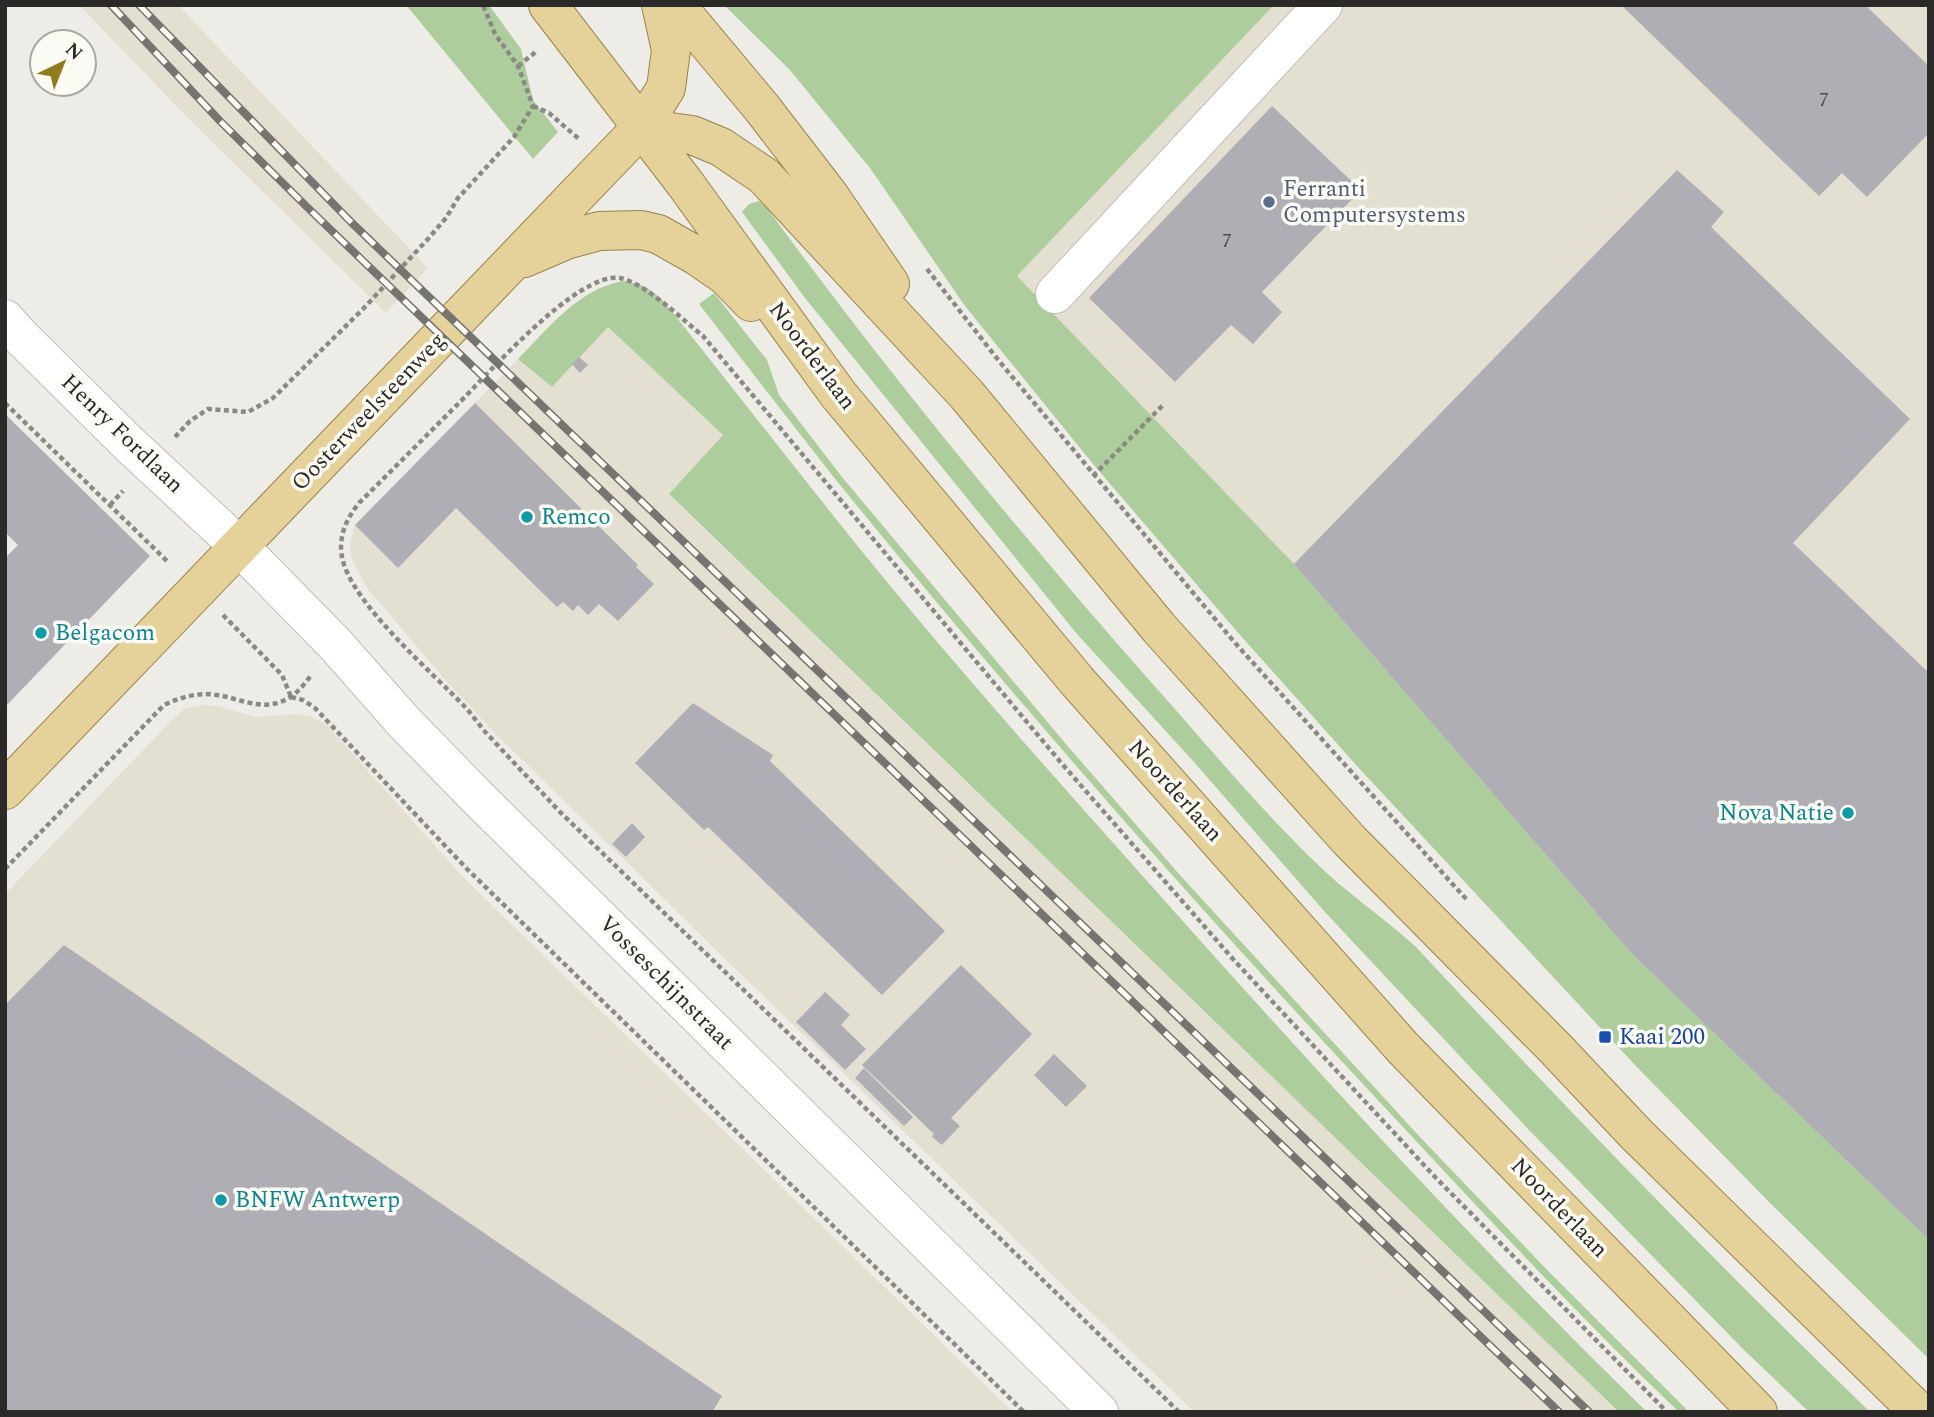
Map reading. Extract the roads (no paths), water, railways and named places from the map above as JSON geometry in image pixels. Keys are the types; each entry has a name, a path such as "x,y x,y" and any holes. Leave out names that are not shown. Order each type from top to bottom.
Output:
{"main road":[{"name":"Noorderlaan","path":"548,5 640,128 684,181 838,394 1077,681 1403,1048 1758,1412"},
{"name":"Oosterweelsteenweg","path":"5,790 640,128 666,88 671,50 662,5"},
{"path":"676,5 762,108 828,195 967,395"},
{"path":"640,128 692,135 721,147 764,176 967,395 1159,628 1350,841 1555,1048 1636,1135 1919,1412"},
{"path":"513,263 566,240 599,231 641,230 658,234 726,276 838,394"}],"street":[{"path":"1055,293 1323,5"},
{"name":"Henry Fordlaan","path":"5,319 149,463 240,547"},
{"name":"Vosseschijnstraat","path":"240,547 336,645 475,795 1099,1412"}],"railway":[{"path":"111,5 220,121 307,207 1559,1412"},
{"path":"139,5 352,223 1589,1412"}],"place":[{"name":"Ferranti Computersystems","path":"1269,202"},
{"name":"Remco","path":"527,517"},
{"name":"Belgacom","path":"41,633"},
{"name":"Nova Natie","path":"1848,813"},
{"name":"Kaai 200","path":"1605,1037"},
{"name":"BNFW Antwerp","path":"221,1200"}]}
